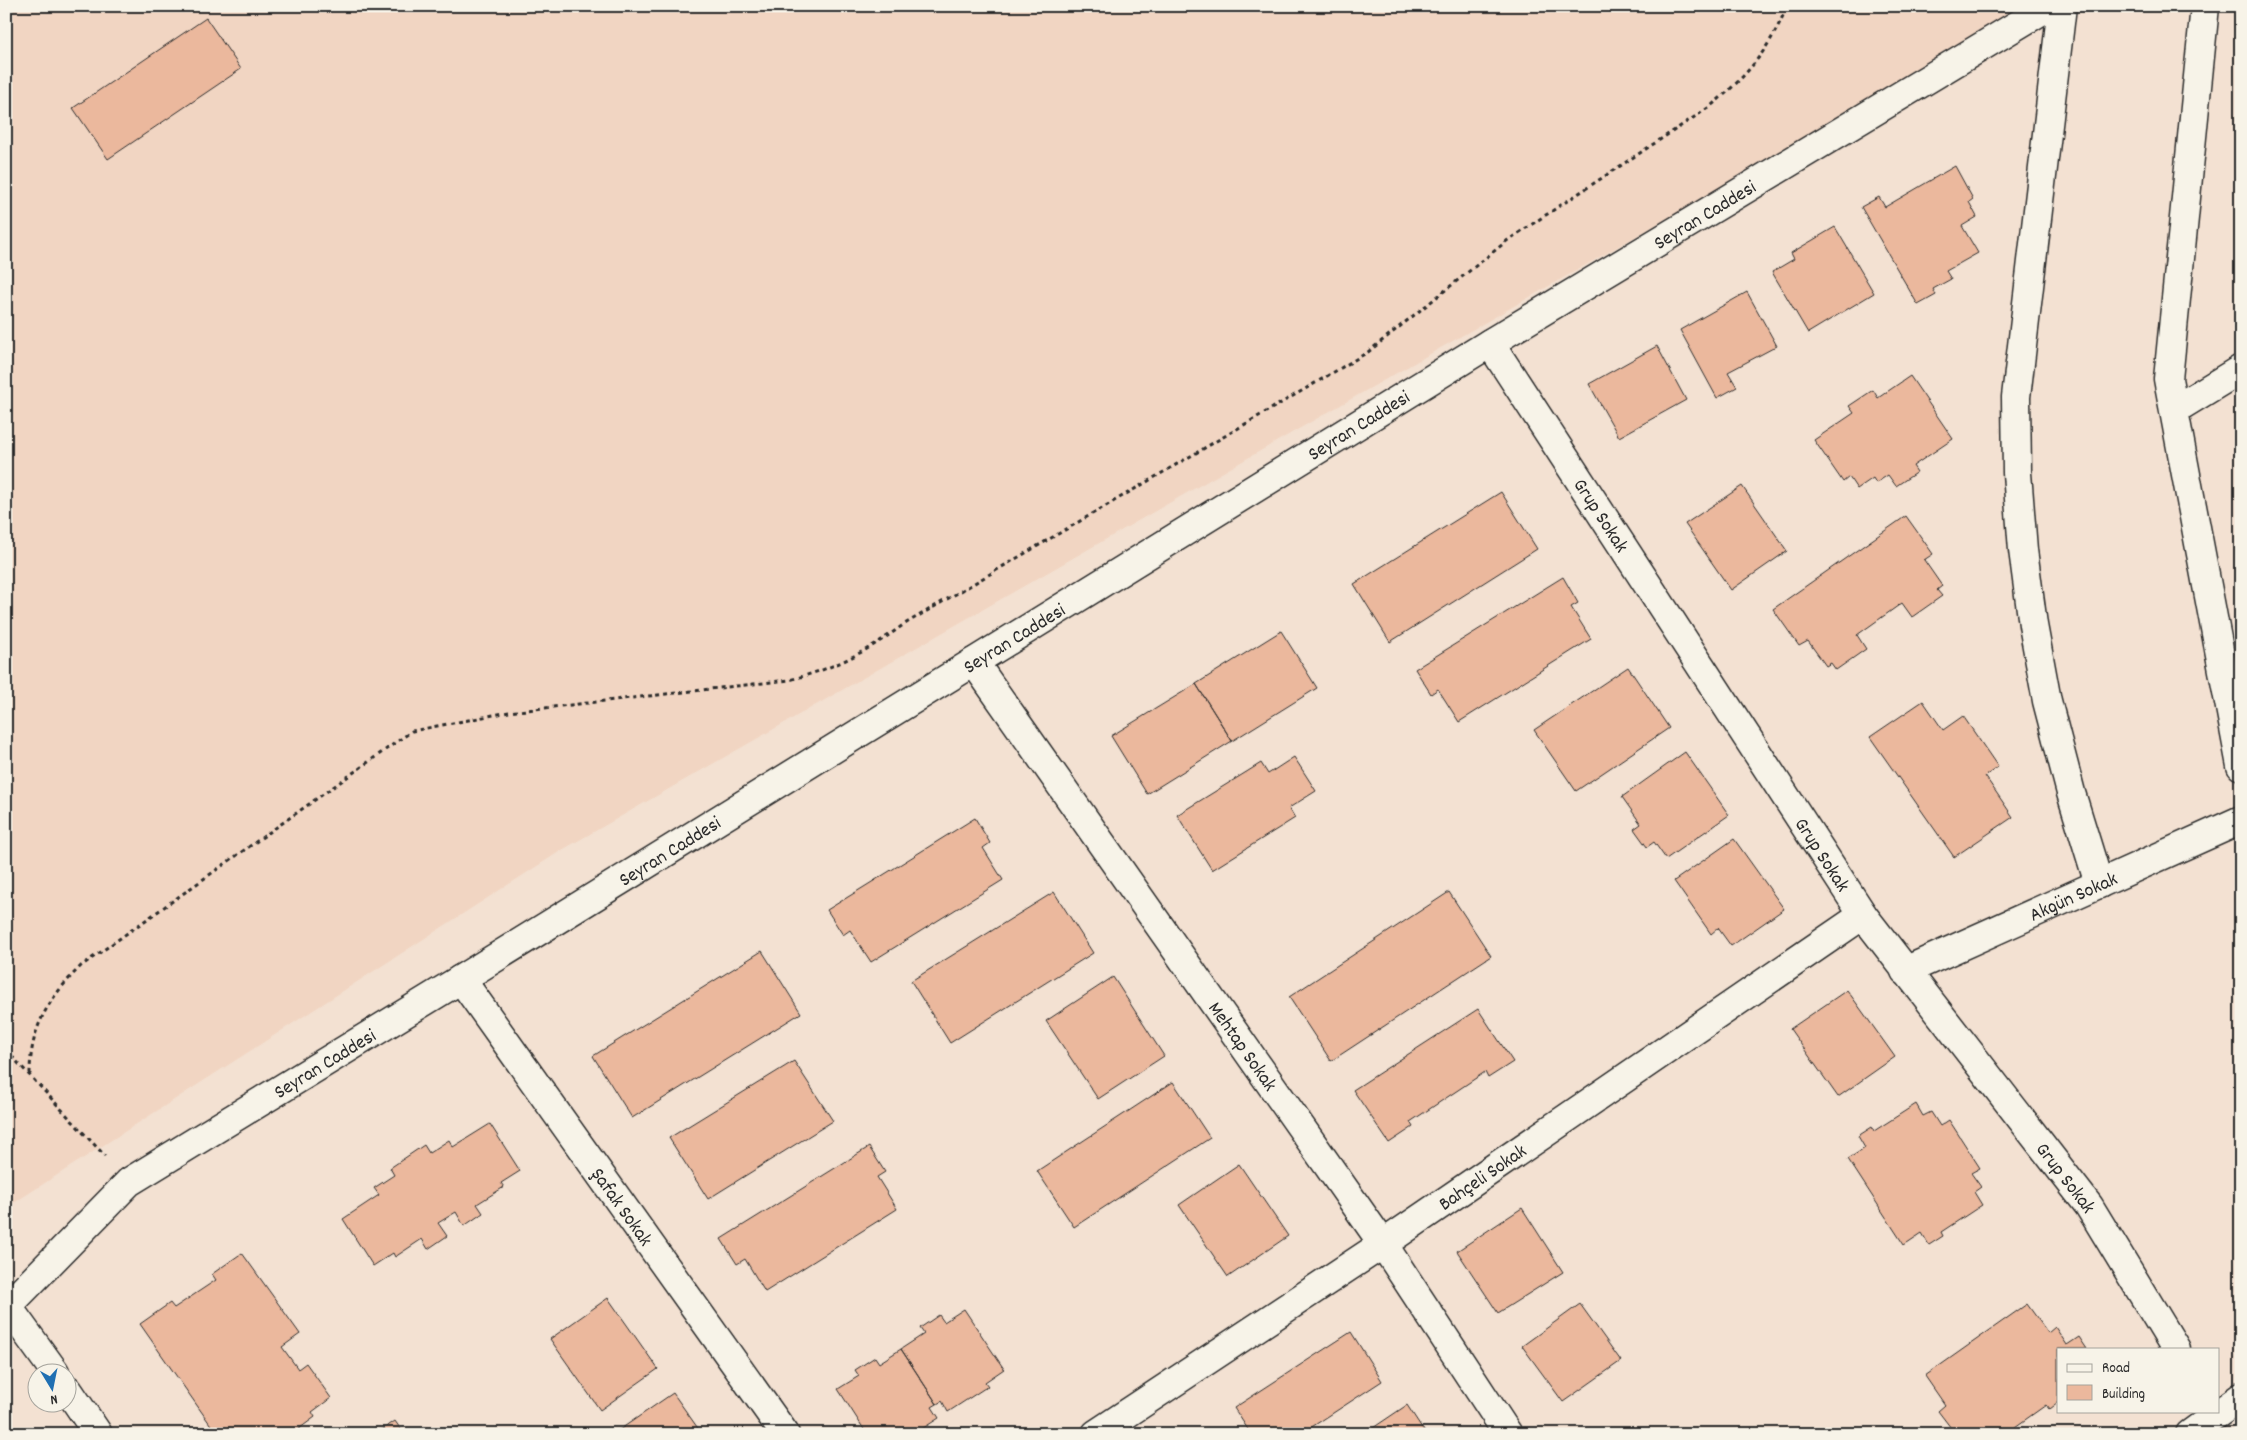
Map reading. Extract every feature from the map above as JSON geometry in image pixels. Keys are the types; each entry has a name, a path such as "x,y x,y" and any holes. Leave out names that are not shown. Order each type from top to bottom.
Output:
{"street":[{"name":"Seyran Caddesi","path":"7,1307 129,1182 461,980 1490,343 2049,6"},
{"path":"2062,6 2016,397 2017,473 2023,550 2033,626 2047,701 2070,793 2099,884"},
{"path":"2205,6 2168,379 2241,766"},
{"name":"Grup Sokak","path":"1490,343 1863,915 2089,1206 2175,1348"},
{"path":"2174,410 2241,369"},
{"name":"Mehtap Sokak","path":"974,662 1383,1244 1508,1434"},
{"name":"Akgün Sokak","path":"1905,971 2241,820"},
{"name":"Bahçeli Sokak","path":"1096,1434 1383,1244 1863,915"},
{"name":"Şafak Sokak","path":"461,980 785,1434"},
{"path":"7,1307 48,1362"},
{"path":"2220,1410 2241,1398"},
{"path":"78,1405 98,1434"},
{"path":"2190,1434 2215,1413"}],"path":[{"path":"30,1074 30,1053 38,1025 50,1000 81,966 412,731 519,711 789,680 819,673 847,661 876,645 903,625 1368,352 1508,240 1708,108 1733,88 1754,66 1772,39 1787,6"},
{"path":"6,1050 129,1182"}],"shaded area":[{"path":"6,6 2039,6 562,850 6,1208"}],"building":[{"path":"206,18 241,69 108,159 73,108"},
{"path":"1955,166 1973,199 1969,202 1977,217 1962,226 1978,253 1946,271 1951,279 1933,289 1936,295 1918,305 1861,207 1879,197 1885,207"},
{"path":"1835,227 1874,293 1808,333 1772,272 1794,259 1791,253"},
{"path":"1747,292 1777,346 1728,372 1737,387 1717,398 1680,330"},
{"path":"1657,346 1686,400 1619,437 1589,384"},
{"path":"1910,376 1953,439 1913,466 1917,472 1896,486 1888,475 1876,483 1873,478 1857,489 1849,477 1843,482 1814,440 1854,413 1849,406 1873,390 1878,398"},
{"path":"1742,486 1787,551 1731,590 1685,524"},
{"path":"1501,492 1537,549 1390,642 1354,584"},
{"path":"1906,516 1933,554 1924,560 1942,586 1937,590 1942,596 1912,617 1902,603 1857,635 1866,649 1836,670 1831,663 1826,666 1808,641 1799,646 1773,609"},
{"path":"1563,577 1578,603 1571,607 1591,639 1459,722 1438,689 1431,694 1415,669"},
{"path":"1281,631 1317,688 1232,741 1196,684"},
{"path":"1628,667 1669,728 1576,791 1534,730"},
{"path":"1196,684 1232,741 1147,794 1111,736"},
{"path":"1923,701 1943,730 1963,716 1998,767 1985,776 2013,817 1954,857 1870,737"},
{"path":"1685,752 1729,815 1666,859 1654,842 1647,847 1634,829 1641,824 1622,797"},
{"path":"1294,757 1316,791 1289,808 1295,818 1212,870 1177,815 1261,763 1268,774"},
{"path":"975,818 990,843 983,848 1003,880 871,962 850,930 843,935 827,910"},
{"path":"1734,839 1784,909 1731,946 1718,928 1711,934 1674,881"},
{"path":"1054,892 1093,953 950,1043 911,981"},
{"path":"1449,892 1491,956 1331,1061 1289,997"},
{"path":"762,951 801,1013 632,1118 593,1056"},
{"path":"1113,977 1164,1056 1098,1099 1046,1021"},
{"path":"1847,990 1895,1057 1838,1097 1790,1029"},
{"path":"1478,1009 1513,1062 1488,1078 1485,1072 1410,1122 1413,1127 1389,1143 1353,1090"},
{"path":"794,1061 833,1121 708,1199 669,1138"},
{"path":"1173,1082 1210,1138 1074,1227 1037,1171"},
{"path":"1916,1104 1923,1116 1931,1112 1940,1126 1949,1120 1980,1168 1971,1173 1981,1187 1974,1192 1982,1205 1941,1232 1943,1236 1929,1245 1922,1233 1904,1245 1848,1159 1865,1148 1858,1136 1872,1127 1874,1131"},
{"path":"490,1124 520,1171 501,1183 504,1187 477,1204 483,1213 464,1226 456,1212 438,1223 447,1236 428,1249 422,1239 395,1257 393,1253 373,1266 343,1219 379,1195 374,1188 394,1175 390,1168 424,1145 429,1153 449,1140 453,1147"},
{"path":"869,1147 885,1172 877,1177 897,1209 765,1292 745,1259 737,1264 721,1239"},
{"path":"1239,1164 1288,1236 1228,1277 1179,1205"},
{"path":"1522,1208 1563,1272 1498,1313 1457,1251"},
{"path":"242,1253 300,1334 282,1347 298,1369 306,1363 331,1398 312,1412 315,1417 292,1434 217,1434 140,1324 170,1303 174,1308 216,1280 212,1274"},
{"path":"608,1298 658,1369 600,1410 550,1339"},
{"path":"1580,1304 1621,1361 1563,1402 1522,1346"},
{"path":"2027,1304 2048,1333 2055,1327 2067,1345 2079,1337 2086,1348 2057,1348 2057,1403 2049,1409 2046,1405 2015,1427 2018,1432 2015,1434 1943,1434 1951,1428 1938,1411 1945,1405 1925,1376"},
{"path":"964,1309 1004,1369 985,1382 988,1386 948,1412 942,1401 937,1404 901,1349 924,1334 920,1328 939,1315 944,1322"},
{"path":"1351,1332 1382,1381 1301,1434 1251,1434 1234,1408"},
{"path":"901,1349 937,1404 932,1407 939,1418 914,1434 867,1434 838,1389 859,1376 855,1370 875,1357 879,1363"},
{"path":"673,1393 702,1434 615,1434 615,1433"},
{"path":"1407,1405 1426,1434 1364,1434"},
{"path":"395,1421 404,1434 376,1434"}]}
